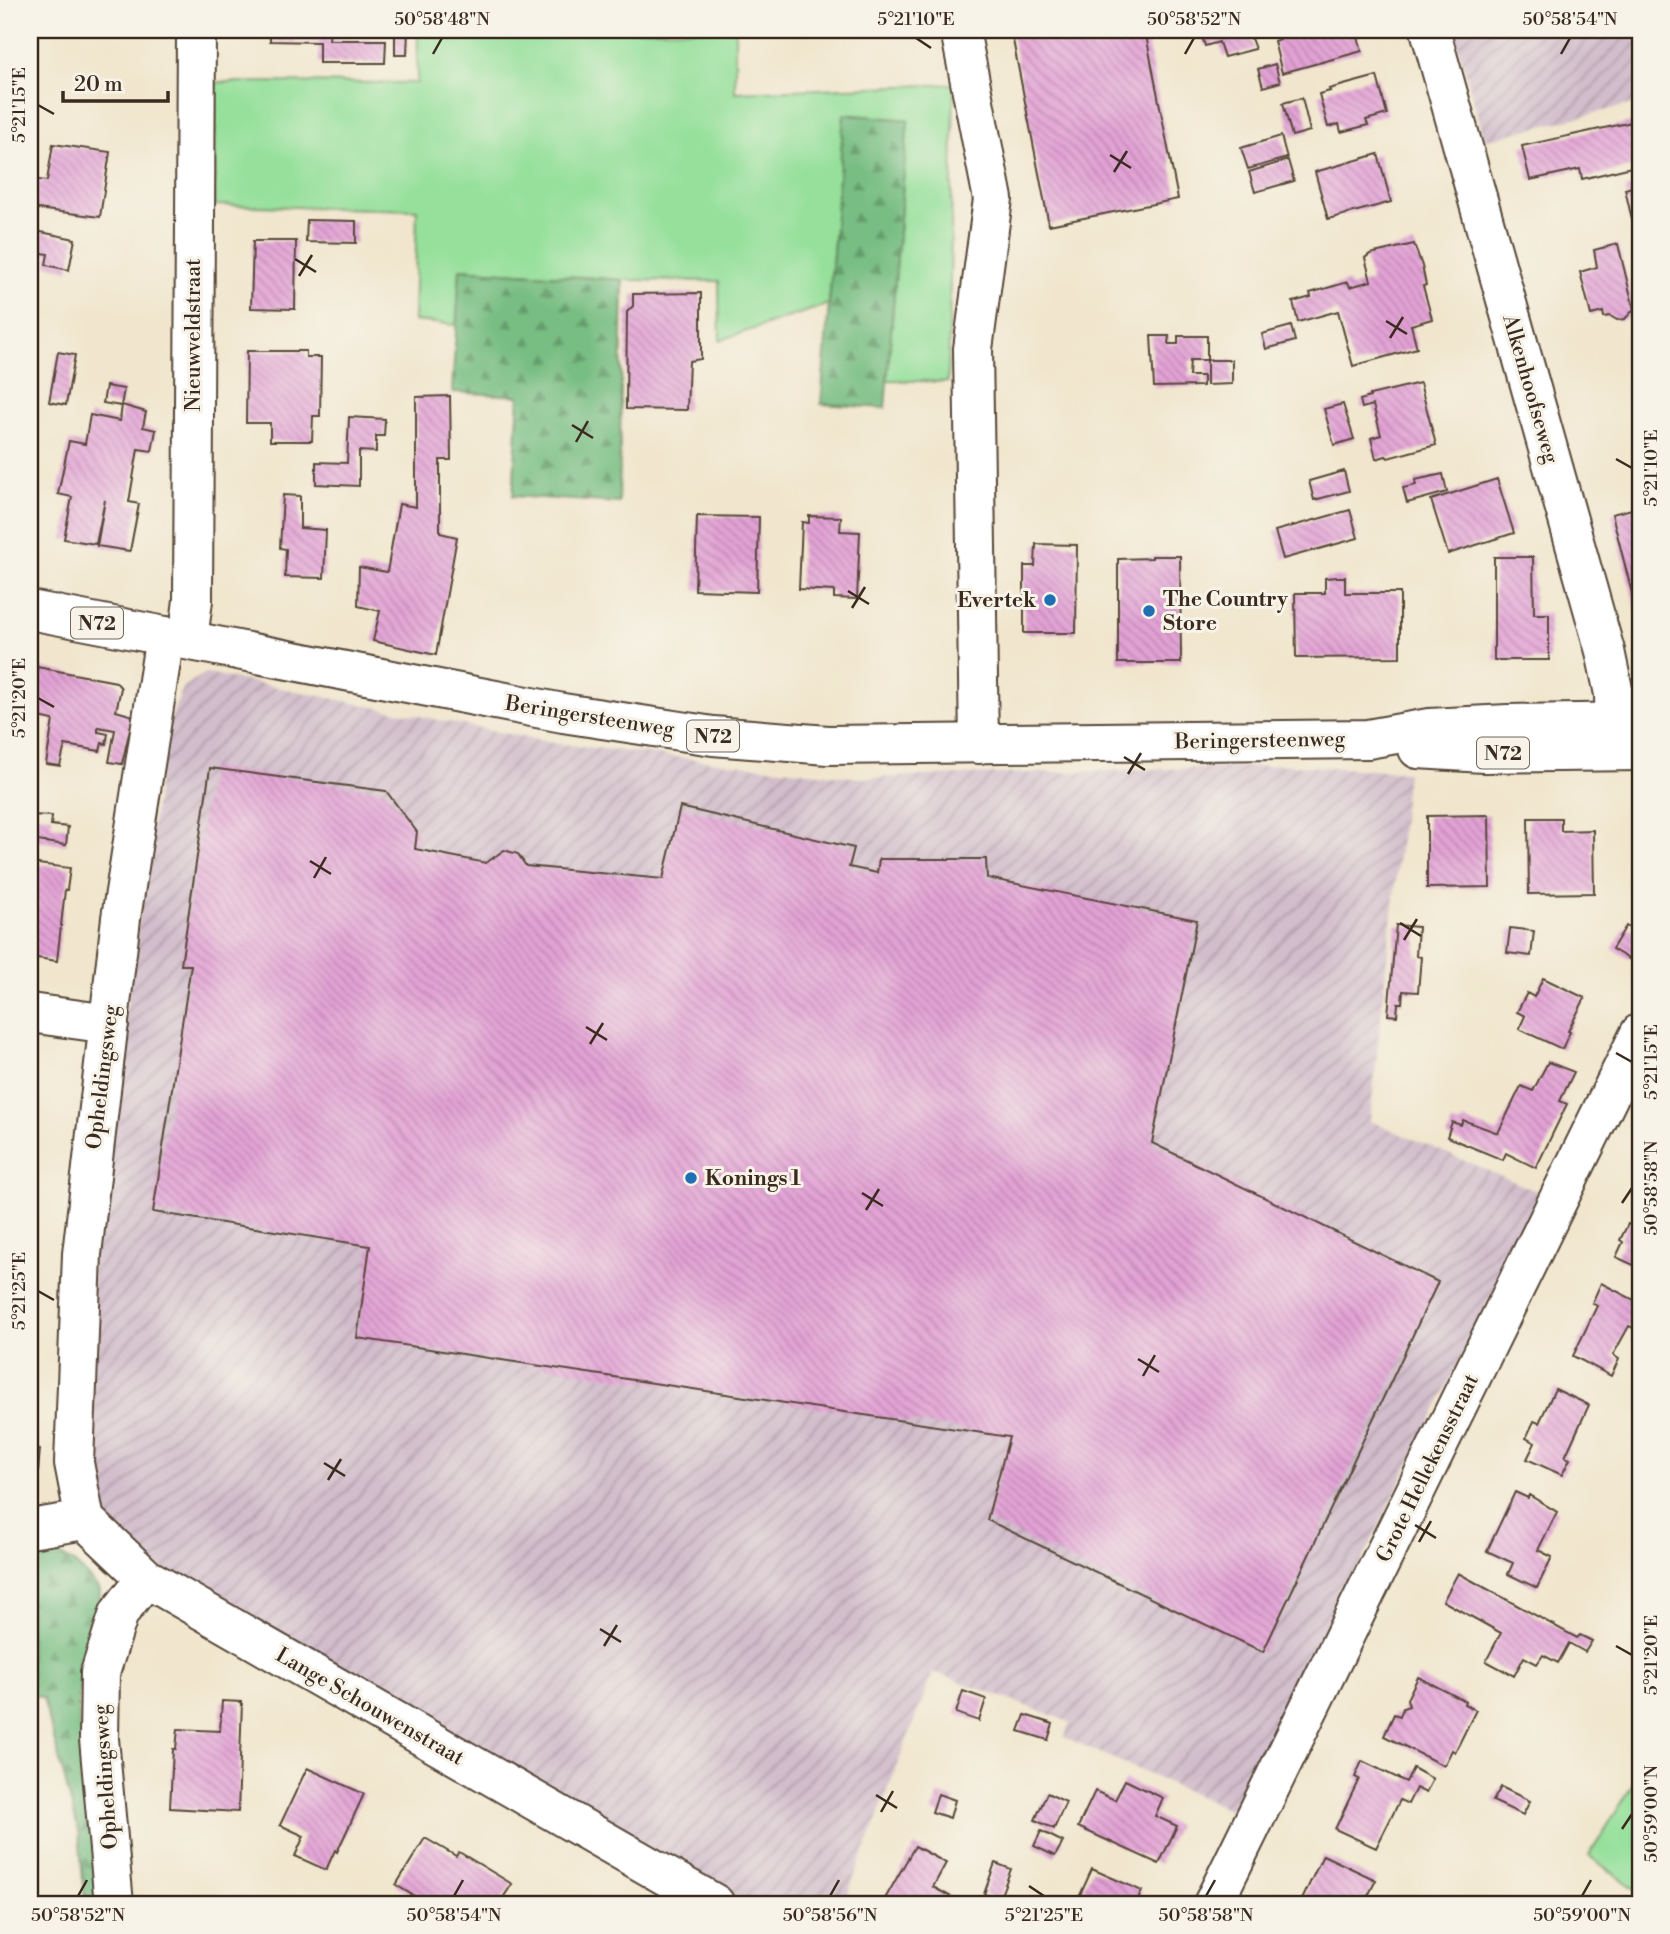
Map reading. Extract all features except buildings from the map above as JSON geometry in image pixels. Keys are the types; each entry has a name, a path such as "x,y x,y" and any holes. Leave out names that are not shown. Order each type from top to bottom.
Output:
{"street":[{"name":"Nieuwveldstraat","path":"176,638 193,600 195,30"},
{"path":"960,30 993,199 973,349 979,744"},
{"name":"Alkenhoofseweg","path":"1430,30 1628,737"},
{"name":"Beringersteenweg","path":"30,610 563,713 713,736 828,744 1368,739 1429,728 1508,724 1628,737"},
{"name":"Opheldingsweg","path":"85,1520 74,1463 82,1254 121,918 176,638"},
{"path":"30,1013 109,1024"},
{"name":"Grote Hellekensstraat","path":"1213,1904 1640,1032"},
{"path":"30,1529 85,1520"},
{"name":"Lange Schouwenstraat","path":"85,1520 146,1578 715,1904"},
{"name":"Opheldingsweg","path":"114,1904 99,1739 100,1673 119,1613 146,1578"}],"shaded area":[{"path":"1453,30 1640,30 1640,102 1485,140"},
{"path":"206,673 553,743 861,778 1273,764 1407,772 1370,1121 1541,1193 1239,1814 1064,1737 1070,1722 933,1672 844,1904 747,1904 125,1547 92,1494 91,1258 166,729 184,686"}],"green space":[{"path":"418,30 735,30 735,92 954,84 948,382 887,380 908,120 844,115 829,304 720,340 719,281 623,280 460,269 457,325 414,321 417,210 214,205 216,82 417,83"},
{"path":"844,114 908,120 885,408 821,404"},
{"path":"460,269 623,280 619,503 513,496 519,396 452,392"},
{"path":"30,1547 70,1560 100,1591 98,1619 82,1664 78,1706 100,1904 85,1904 79,1833 43,1698 30,1694"},
{"path":"1640,1773 1640,1892 1589,1856"}],"place":[{"name":"Evertek","path":"1050,600"},
{"name":"The Country Store","path":"1149,611"},
{"name":"Konings 1","path":"691,1178"}]}
